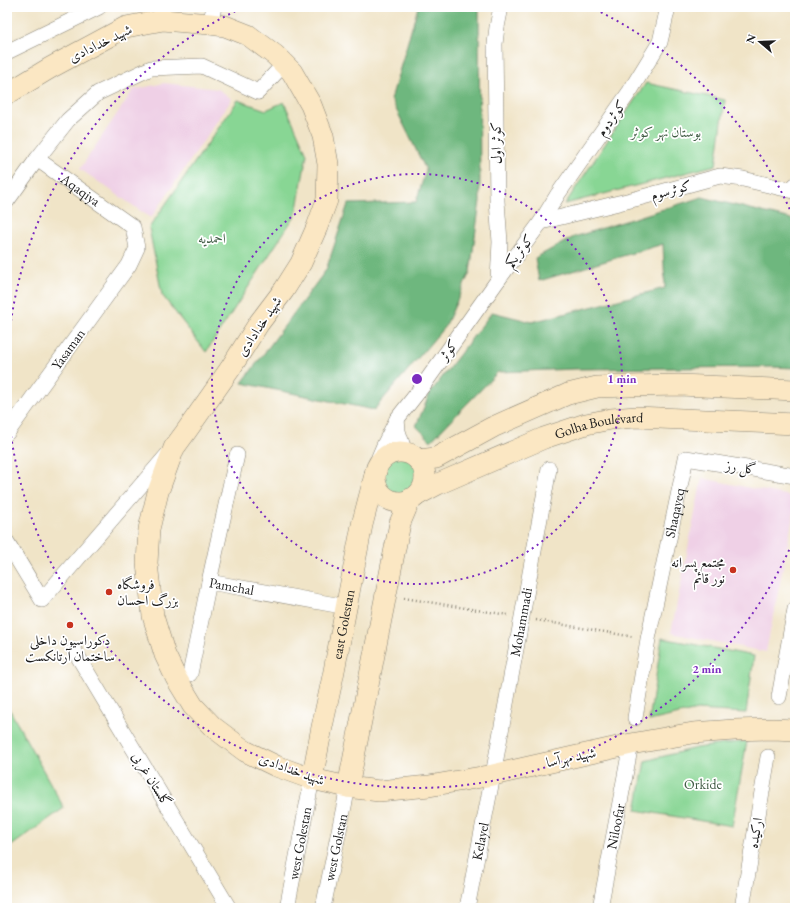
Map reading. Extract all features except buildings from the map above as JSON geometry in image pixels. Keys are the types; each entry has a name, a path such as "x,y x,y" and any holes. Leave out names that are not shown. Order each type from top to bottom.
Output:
{"main road":[{"name":"شهید خدادادی","path":"7,94 50,68 126,26 163,20 212,16 225,26 248,35 275,55 292,72 311,105 323,136 328,164 327,200 301,263 284,290 259,323 230,369 174,448 158,492 149,529 147,563 153,616 165,655 176,678 194,706 213,727 245,751 276,766 312,779 348,787"},
{"path":"413,497 402,502 394,501 381,493 377,487 375,479 379,464 384,458 390,454 398,452 412,456 436,458 493,427 568,394 598,387 679,385 795,390"},
{"name":"Golha Boulevard","path":"413,497 438,484 544,438 586,424 611,419 636,417 795,424"},
{"path":"348,787 400,524 413,497 421,489 424,482 422,467 412,456"},
{"name":"east Golestan","path":"312,779 362,525 376,471"},
{"name":"شهید مهرآسا","path":"348,787 379,791 429,786 493,775 631,744 693,733 734,730 795,730"}],"street":[{"path":"7,52 99,7"},
{"name":"کوثر اول","path":"498,280 500,242 496,151 495,44 501,7"},
{"name":"کوثردوم","path":"541,222 558,194 630,91 660,42 668,7"},
{"path":"7,201 37,159 68,120 98,93 150,68 202,66 258,92 284,64"},
{"name":"Aqaqiya","path":"37,159 133,227 137,248 129,265"},
{"name":"کوثرسوم","path":"541,222 720,176 743,179 794,191 795,185"},
{"name":"کوثر یکم","path":"498,280 541,222"},
{"name":"Yasaman","path":"7,433 129,265"},
{"name":"کوثر","path":"376,471 385,443 398,419 422,388 498,280"},
{"path":"398,419 398,431 412,456"},
{"path":"7,542 42,600 174,448"},
{"path":"209,582 237,455"},
{"name":"گل رز","path":"686,458 795,476"},
{"name":"Shaqayeq","path":"635,718 648,639 686,458"},
{"name":"Mohammadi","path":"493,775 549,469"},
{"name":"Pamchal","path":"190,674 209,582 347,607"},
{"path":"779,697 795,609"},
{"name":"گلستان غربی","path":"74,650 229,908"},
{"name":"Niloofar","path":"600,908 631,744"},
{"name":"ارکیده","path":"742,908 768,758"},
{"name":"Kelayel","path":"467,908 493,775"},
{"name":"west Golestan","path":"287,908 312,779"},
{"name":"west Golstan","path":"323,908 348,787"}],"shaded area":[{"path":"164,83 218,89 232,99 151,218 80,169 133,90"},
{"name":"مجتمع پسرانه نور قائم","path":"702,478 795,497 795,507 766,652 671,633"}],"green space":[{"path":"418,7 479,7 480,201 470,272 446,325 374,410 242,383 326,270 348,204 416,202 426,170 391,99"},
{"name":"بوستان نهر کوثر","path":"646,83 725,100 716,165 565,204"},
{"name":"احمدیه","path":"238,100 266,110 284,102 307,154 296,214 206,352 162,295 149,228"},
{"path":"702,197 795,220 795,368 575,369 498,372 431,441 416,426 430,393 492,312 532,322 665,288 663,244 539,281 535,258 574,237"},
{"path":"393,457 407,457 417,466 420,472 420,479 418,486 403,497 397,497 385,491 381,486 382,466"},
{"path":"662,638 754,656 746,713 697,710 649,721"},
{"path":"7,705 64,808 7,849"},
{"name":"Orkide","path":"747,741 732,826 636,810 645,761 696,748"}],"place":[{"name":"مجتمع پسرانه نور قائم","path":"733,570"},
{"name":"فروشگاه بزرگ احسان","path":"109,592"},
{"name":"دکوراسیون داخلی ساختمان آرتانکست","path":"70,625"}]}
